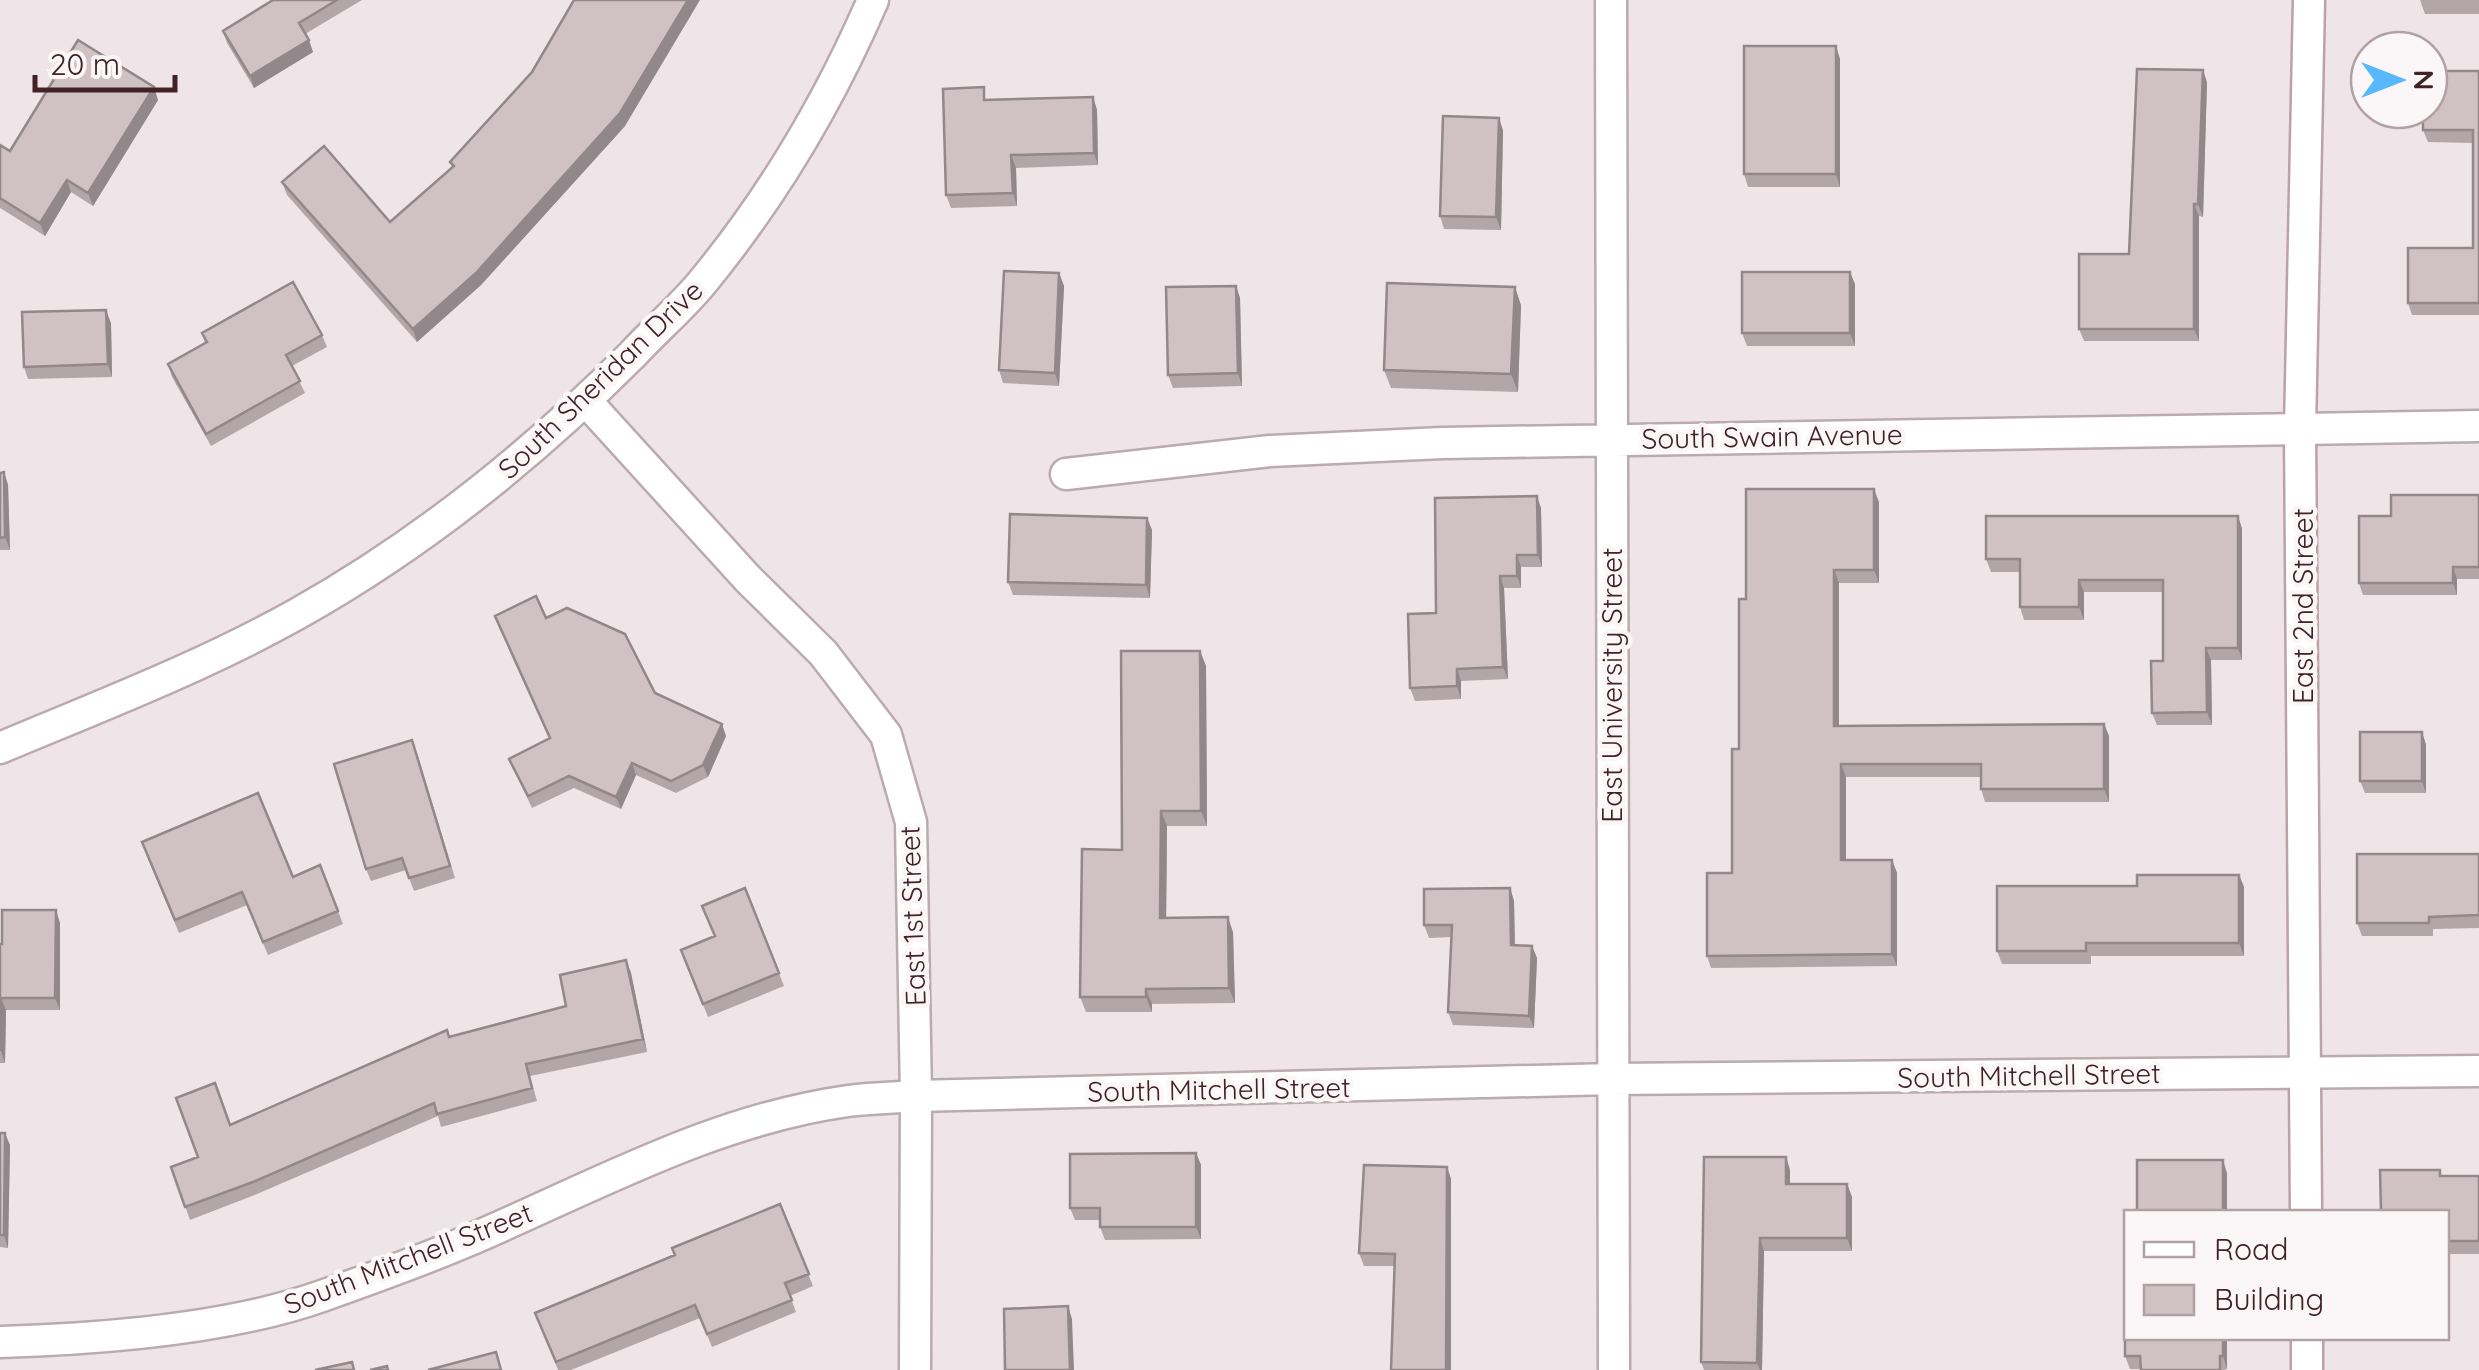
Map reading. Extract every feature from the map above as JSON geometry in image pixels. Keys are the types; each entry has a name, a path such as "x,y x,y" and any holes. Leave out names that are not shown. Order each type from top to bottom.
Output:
{"street":[{"name":"South Sheridan Drive","path":"0,748 189,668 296,614 413,542 496,480 586,401 699,286 765,198 812,124 874,0"},
{"name":"East University Street","path":"1612,0 1614,1370"},
{"name":"East 2nd Street","path":"2306,1210 2300,429 2308,0"},
{"name":"East 1st Street","path":"586,401 748,579 823,653 886,735 911,822 916,1370"},
{"name":"South Swain Avenue","path":"1066,474 1270,451 1610,438 2479,426"},
{"name":"South Mitchell Street","path":"0,1342 73,1340 164,1328 243,1316 318,1298 463,1243 663,1153 722,1132 848,1101 916,1096 1612,1079 2479,1071"},
{"path":"2307,1340 2307,1370"}],"building":[{"path":"273,0 337,0 299,23 309,40 250,76 223,31"},
{"path":"574,0 688,0 620,113 476,273 413,329 282,182 324,146 390,222 454,166 450,162 532,72"},
{"path":"78,40 154,87 88,193 67,180 40,223 0,198 0,145 10,151"},
{"path":"1744,46 1836,46 1836,174 1744,174"},
{"path":"2137,69 2203,70 2198,204 2194,204 2194,329 2079,329 2079,254 2129,254"},
{"path":"2449,71 2479,71 2479,303 2408,303 2408,248 2473,248 2473,130 2449,130"},
{"path":"984,87 984,100 1093,97 1094,153 1011,155 1013,193 946,195 943,89"},
{"path":"1443,116 1499,118 1496,217 1440,216"},
{"path":"1004,271 1059,273 1055,373 999,370"},
{"path":"1742,272 1850,272 1850,333 1742,333"},
{"path":"293,282 322,335 286,355 300,381 206,434 168,364 207,342 202,333"},
{"path":"1387,283 1515,287 1511,374 1384,370"},
{"path":"1236,286 1238,373 1168,375 1166,287"},
{"path":"106,310 108,364 24,367 22,312"},
{"path":"4,472 5,537 0,538 0,473"},
{"path":"1746,489 1874,489 1874,570 1834,570 1834,726 2104,724 2104,789 1981,789 1981,764 1841,764 1841,860 1892,860 1892,954 1707,956 1707,873 1732,873 1732,749 1739,749 1739,599 1746,599"},
{"path":"2391,495 2479,495 2479,567 2453,567 2453,583 2359,583 2359,516 2391,516"},
{"path":"1537,496 1538,555 1517,555 1517,576 1500,576 1503,667 1457,669 1457,686 1410,688 1408,614 1436,613 1435,498"},
{"path":"1010,514 1147,518 1146,585 1008,582"},
{"path":"1986,516 2238,516 2238,648 2206,648 2207,712 2152,713 2151,661 2163,661 2163,580 2079,580 2079,607 2020,607 2020,559 1986,559"},
{"path":"536,596 546,618 567,608 625,634 655,693 722,724 703,765 671,781 632,763 616,797 569,776 528,796 509,759 550,738 495,616"},
{"path":"1121,651 1200,651 1201,811 1161,811 1160,918 1228,917 1229,988 1146,989 1146,997 1080,997 1082,849 1122,850"},
{"path":"2360,732 2422,732 2422,781 2360,781"},
{"path":"412,740 450,866 409,878 402,858 366,869 334,764"},
{"path":"258,793 293,877 320,865 338,911 263,942 242,892 175,920 142,842"},
{"path":"2357,854 2479,854 2479,915 2429,917 2429,923 2357,923"},
{"path":"2137,875 2239,875 2239,943 2086,943 2086,951 1997,951 1997,886 2137,886"},
{"path":"745,888 779,973 703,1004 681,950 715,936 702,906"},
{"path":"1510,888 1511,945 1532,946 1529,1016 1448,1012 1452,925 1424,925 1424,889"},
{"path":"2,910 56,910 55,998 1,998 0,1051 0,944"},
{"path":"626,960 643,1039 526,1064 532,1088 437,1114 434,1103 253,1182 185,1207 171,1167 198,1157 176,1098 215,1083 230,1125 447,1030 449,1037 566,1006 560,975"},
{"path":"0,1133 5,1133 4,1235 0,1235"},
{"path":"1196,1153 1196,1227 1100,1227 1100,1208 1070,1208 1070,1154"},
{"path":"1704,1157 1786,1157 1786,1184 1847,1184 1847,1238 1760,1238 1757,1363 1701,1362"},
{"path":"2137,1160 2223,1160 2223,1210 2137,1210"},
{"path":"1364,1165 1447,1167 1446,1370 1391,1370 1395,1254 1359,1253"},
{"path":"2380,1170 2440,1170 2440,1176 2479,1176 2479,1241 2449,1241 2449,1210 2381,1210"},
{"path":"780,1204 809,1274 785,1283 792,1300 707,1334 695,1305 556,1362 535,1313 675,1255 672,1248"},
{"path":"1068,1306 1070,1370 1005,1370 1004,1309"},
{"path":"2125,1340 2223,1340 2220,1370 2141,1370 2140,1356 2125,1356"},
{"path":"496,1352 501,1370 428,1370"},
{"path":"352,1362 354,1370 315,1370"}]}
